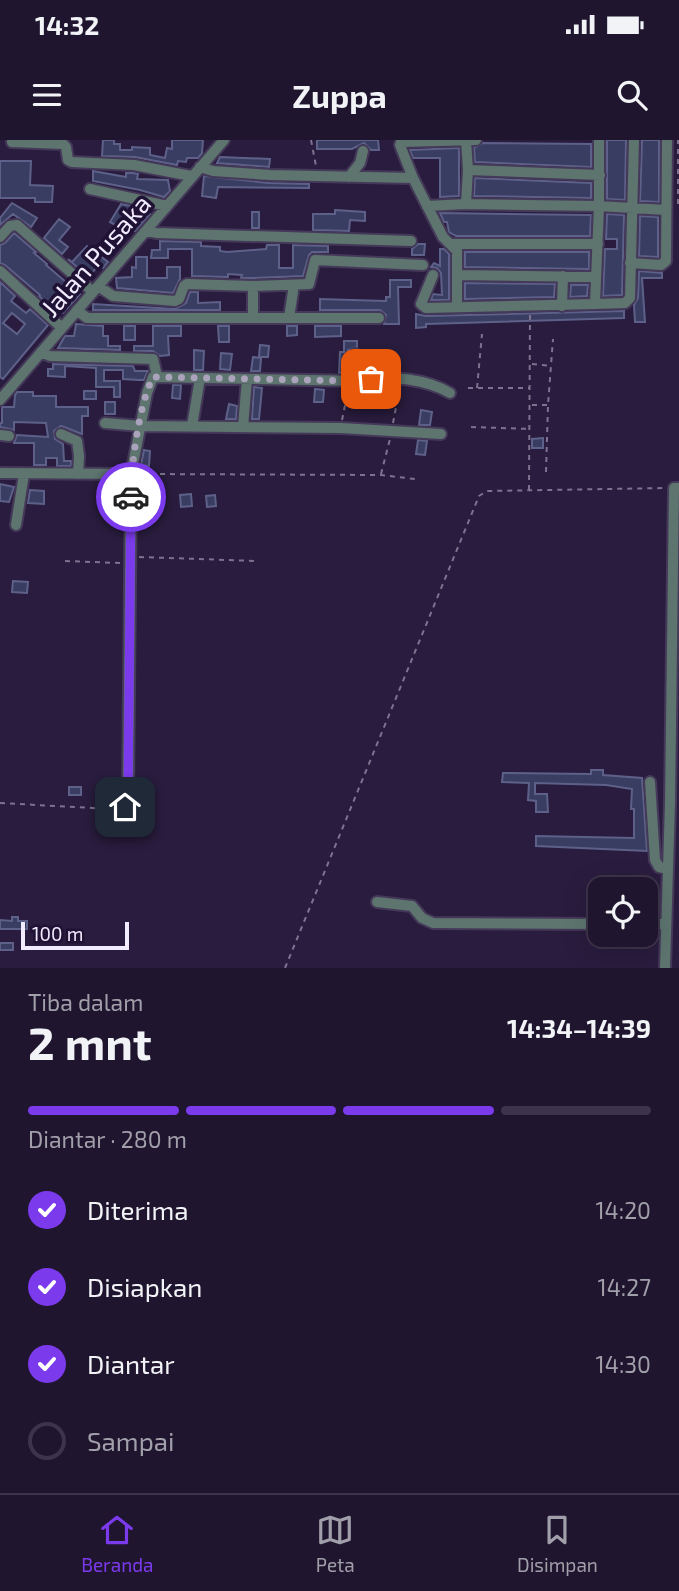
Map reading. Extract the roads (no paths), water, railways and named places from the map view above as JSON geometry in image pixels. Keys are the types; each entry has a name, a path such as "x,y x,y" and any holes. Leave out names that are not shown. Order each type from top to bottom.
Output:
{"street":[{"name":"Jalan Pusaka","path":"0,400 5,386 41,352 224,140"},
{"path":"466,140 466,204"},
{"path":"457,307 457,251 443,237 410,178 400,145 401,142 476,140"},
{"path":"595,304 599,140"},
{"path":"433,275 422,301 423,307 530,307 625,303 630,298 634,140"},
{"path":"630,263 661,265 665,262 667,140"},
{"path":"12,142 63,144 69,161 134,164 191,177"},
{"path":"349,177 360,163 363,151"},
{"path":"200,167 225,172 317,177 410,178"},
{"path":"468,170 600,175"},
{"path":"90,189 167,206"},
{"path":"427,206 598,206 666,210"},
{"path":"0,237 10,226 17,225 96,289 113,296 176,301 187,284 310,284 315,260 423,265"},
{"path":"148,231 411,241"},
{"path":"451,244 598,244"},
{"path":"0,271 62,328"},
{"path":"457,275 596,277"},
{"path":"562,306 564,276"},
{"path":"23,292 32,281"},
{"path":"289,318 294,285"},
{"path":"253,286 253,318"},
{"path":"77,310 87,318 379,318"},
{"path":"41,352 50,356 153,359 157,376"},
{"path":"352,380 355,354"},
{"path":"119,810 125,807 128,795 131,474 152,380 157,376 395,379 438,386 450,393"},
{"path":"192,426 201,378"},
{"path":"243,427 247,379"},
{"path":"105,423 140,426 341,428 441,434"},
{"path":"61,434 77,441 78,474"},
{"path":"0,473 131,474"},
{"path":"16,525 24,474"},
{"path":"665,968 668,869 675,803 677,488"},
{"path":"650,782 655,860 659,867 668,869"},
{"path":"377,902 412,906 422,918 433,923 588,924"},
{"path":"658,924 666,924"}]}
